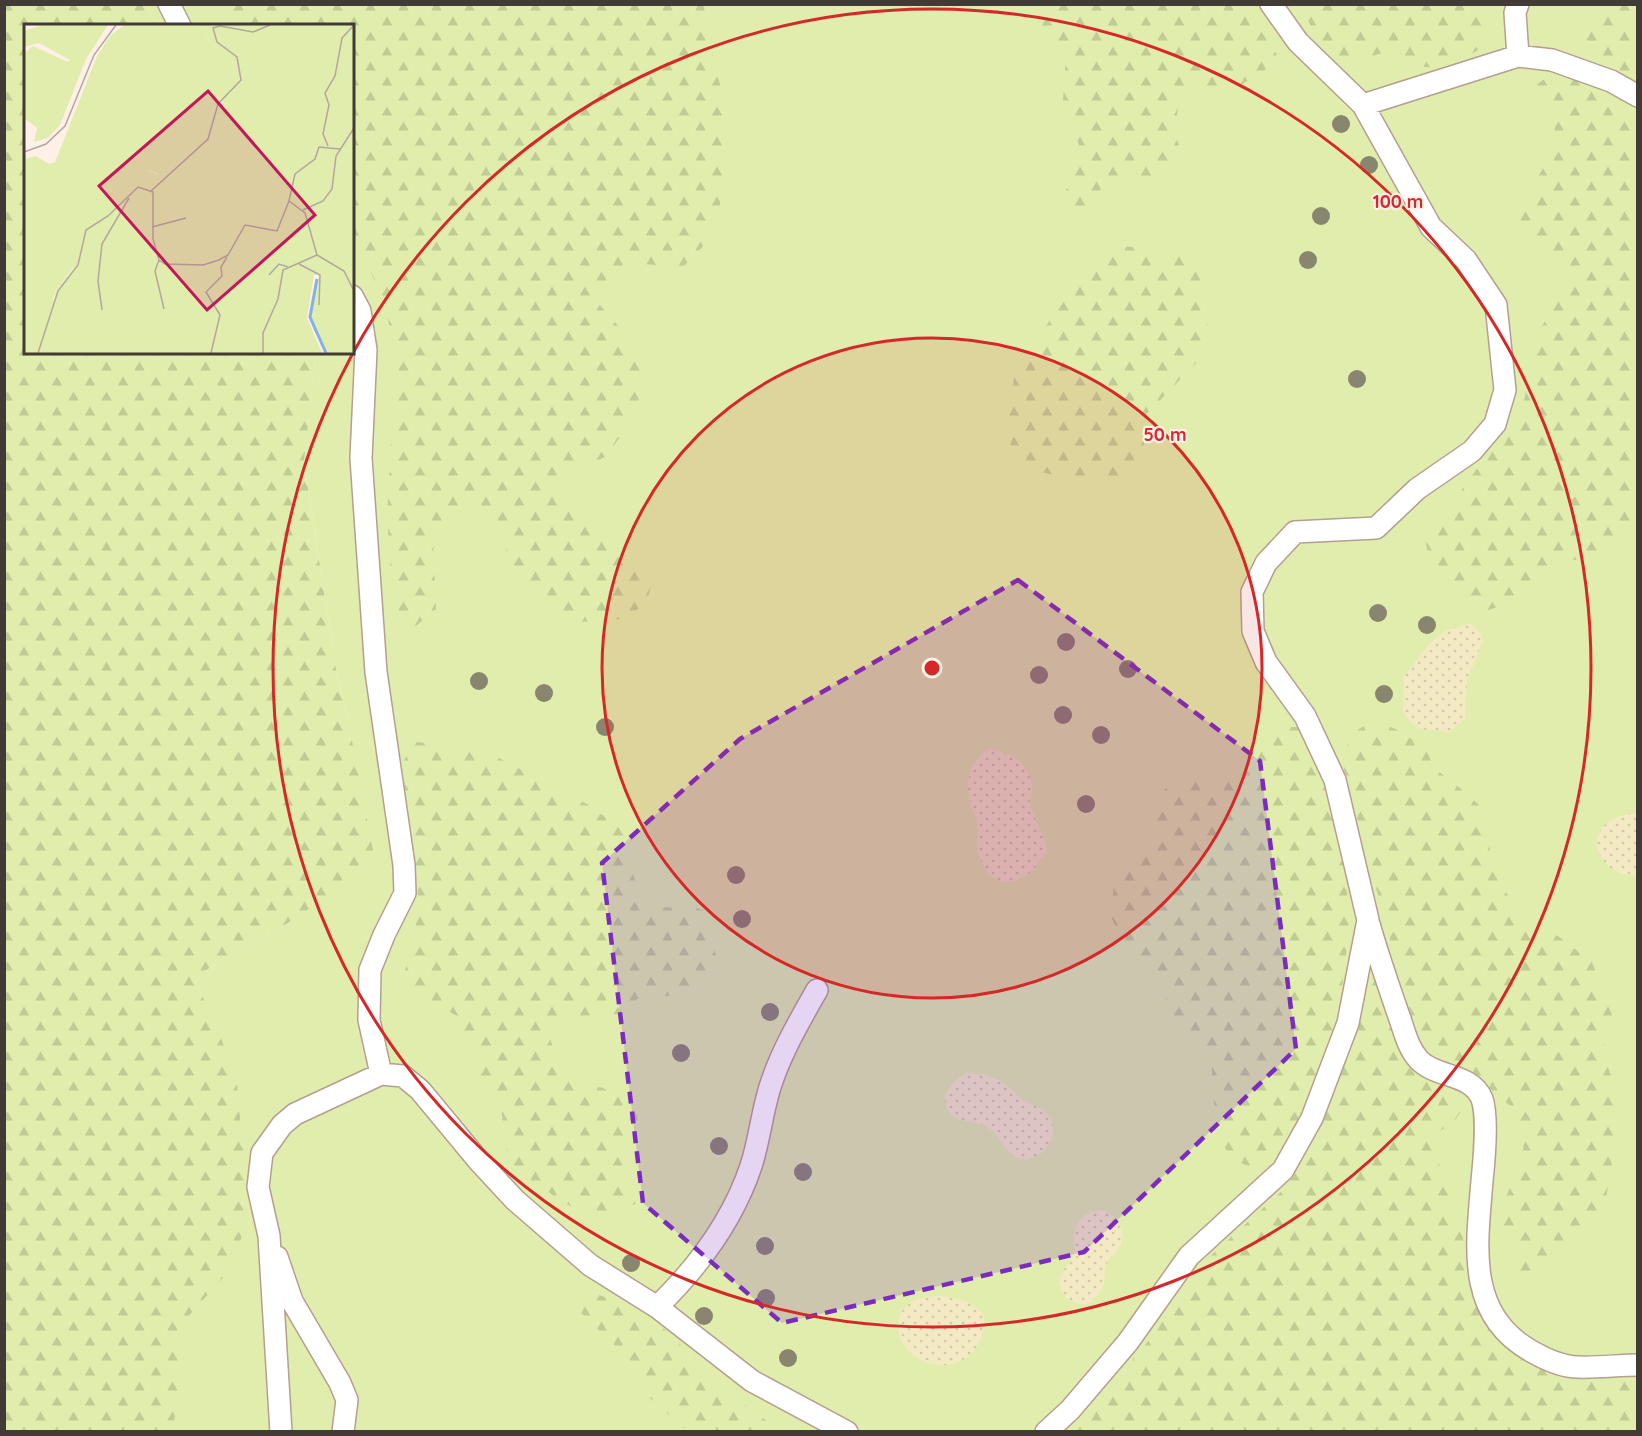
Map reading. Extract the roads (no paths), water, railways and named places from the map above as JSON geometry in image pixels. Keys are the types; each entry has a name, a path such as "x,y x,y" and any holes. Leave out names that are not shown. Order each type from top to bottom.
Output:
{"lane":[{"path":"168,4 179,24"},
{"path":"1271,4 1298,42 1363,105 1431,227 1466,260 1496,305 1505,390 1495,424 1472,451 1417,489 1376,528 1295,532 1266,563 1252,592 1252,630 1266,662 1305,716 1335,780 1368,920 1409,1047 1419,1060 1435,1072 1467,1082 1478,1091 1483,1102 1484,1153 1477,1243 1479,1279 1489,1308 1503,1329 1521,1345 1544,1358 1576,1367 1638,1365"},
{"path":"1518,4 1515,13 1518,56"},
{"path":"1363,105 1518,56 1552,60 1611,81 1638,96"},
{"path":"354,300 360,311 366,350 361,458 376,672 404,865 405,893 384,934 370,970 369,1020 381,1074"},
{"path":"1046,1431 1070,1410 1128,1342 1189,1256 1283,1170 1312,1118 1348,1023 1368,920"},
{"path":"657,1307 685,1280 726,1222 750,1167 772,1082 791,1036 817,990"},
{"path":"343,1431 347,1400 340,1383 292,1301 269,1236 258,1187 262,1153 282,1125 295,1114 381,1074 403,1076 420,1090 514,1200 590,1265 657,1307 752,1381 847,1431"},
{"path":"269,1236 281,1431"}]}
